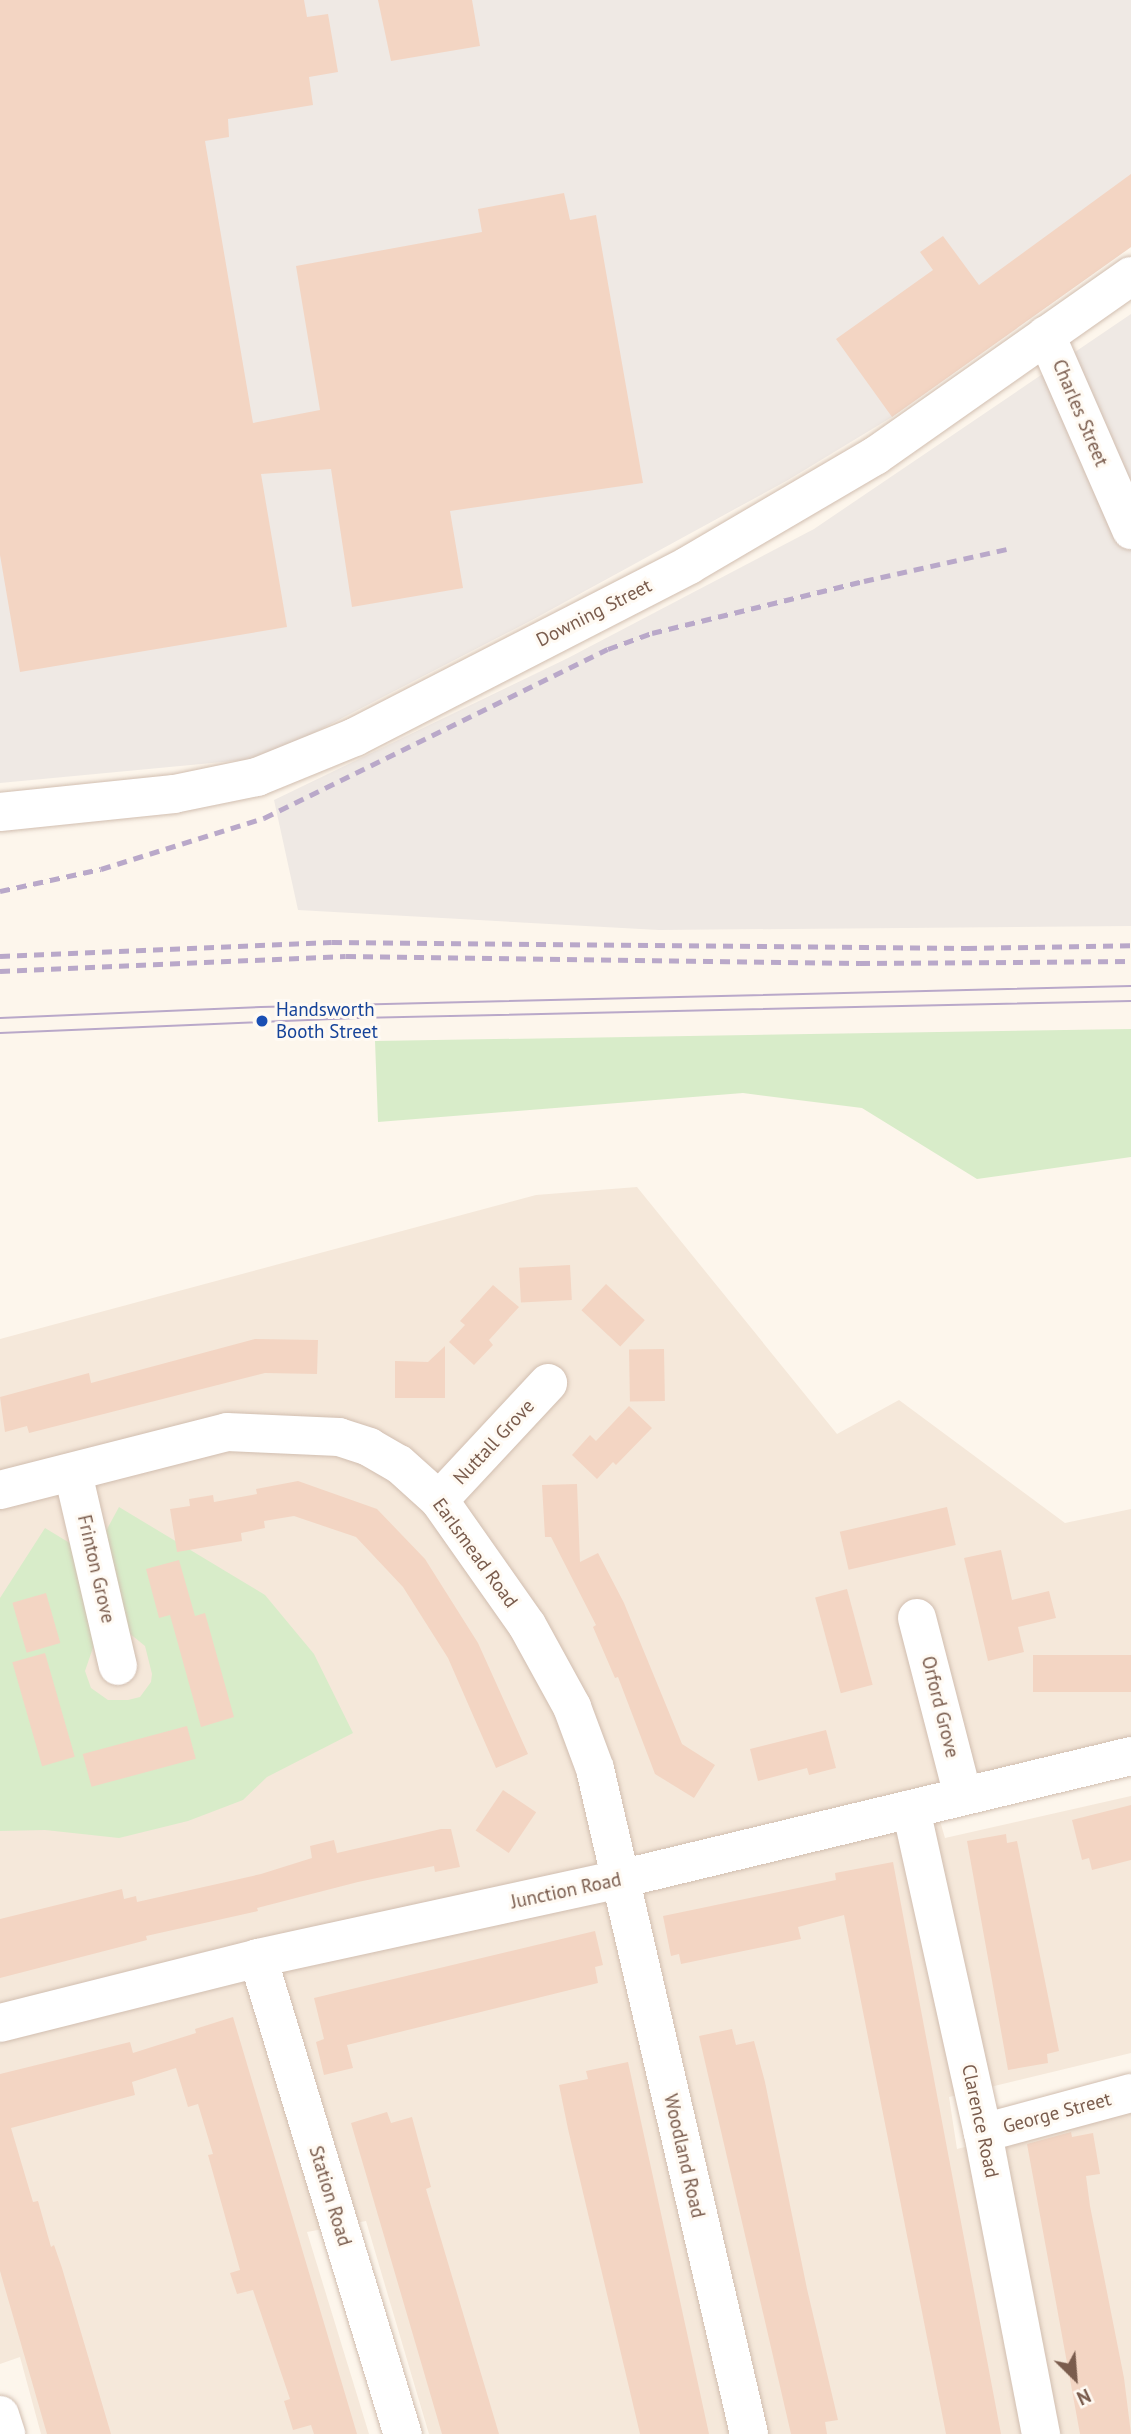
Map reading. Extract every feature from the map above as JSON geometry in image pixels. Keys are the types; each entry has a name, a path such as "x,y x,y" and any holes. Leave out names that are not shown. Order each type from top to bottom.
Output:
{"street":[{"name":"Downing Street","path":"0,812 174,794 257,777 355,737 689,565 875,456 1131,276"},
{"name":"Charles Street","path":"1046,335 1131,530"},
{"name":"Nuttall Grove","path":"439,1500 548,1383"},
{"name":"Earlsmead Road","path":"0,1490 227,1432 339,1437 369,1447 399,1464 439,1500 527,1625 572,1707 594,1769 620,1879"},
{"name":"Frinton Grove","path":"73,1473 118,1666"},
{"name":"Orford Grove","path":"917,1618 963,1796"},
{"name":"Junction Road","path":"0,2024 258,1958 620,1879 1131,1756"},
{"name":"Clarence Road","path":"911,1810 983,2133 1041,2434"},
{"name":"Woodland Road","path":"620,1879 749,2434"},
{"name":"Station Road","path":"258,1958 403,2434"},
{"name":"George Street","path":"983,2133 1131,2093"},
{"path":"0,2415 6,2434"}],"shaded area":[{"path":"0,0 1131,0 1131,247 892,417 788,480 532,620 265,758 0,783"},
{"path":"1131,314 1131,926 659,930 298,910 274,800 568,658 814,529"},
{"path":"637,1187 837,1434 899,1400 1065,1523 1131,1509 1131,1738 931,1790 945,1838 1131,1796 1131,2053 949,2097 957,2149 1131,2104 1131,2434 429,2434 366,2221 307,2232 369,2434 41,2434 20,2357 0,2364 0,1339 536,1195"}],"green space":[{"path":"1131,1029 1131,1157 977,1179 862,1108 743,1093 378,1122 375,1041"},
{"path":"119,1507 265,1595 314,1654 353,1733 267,1777 243,1800 188,1821 119,1838 45,1830 0,1831 0,1598 45,1528 73,1545 97,1636 85,1671 91,1688 108,1700 128,1700 140,1697 151,1682 152,1674 145,1646 123,1628 100,1542"}],"building":[{"path":"0,0 304,0 307,17 328,14 338,72 309,77 313,105 228,119 229,137 205,141 253,423 320,410 296,266 482,232 478,209 564,193 570,220 596,215 643,483 450,511 463,588 352,607 331,469 261,474 287,627 20,672 0,555"},
{"path":"378,0 472,0 480,46 391,61"},
{"path":"1131,174 1131,247 892,417 836,339 933,270 920,252 943,236 979,285"},
{"path":"570,1265 572,1300 521,1303 519,1268"},
{"path":"606,1284 645,1320 620,1346 581,1310"},
{"path":"493,1285 519,1307 489,1340 493,1345 474,1365 449,1342 465,1325 460,1321"},
{"path":"255,1339 318,1340 317,1374 265,1373 29,1433 27,1426 5,1432 0,1397 89,1373 91,1383"},
{"path":"445,1346 445,1398 395,1398 395,1361 428,1362"},
{"path":"664,1349 665,1401 630,1402 629,1350"},
{"path":"629,1406 652,1428 616,1465 613,1462 597,1479 572,1455 590,1435 596,1441"},
{"path":"298,1481 377,1509 425,1559 478,1643 528,1754 496,1768 448,1658 403,1587 356,1537 294,1516 264,1521 265,1528 241,1533 242,1541 177,1552 170,1509 190,1506 189,1499 213,1495 214,1502 257,1494 256,1489"},
{"path":"577,1484 580,1562 598,1553 624,1603 682,1744 715,1765 694,1798 655,1774 618,1677 615,1678 593,1627 596,1625 551,1537 545,1537 542,1485"},
{"path":"947,1507 956,1545 849,1570 840,1532"},
{"path":"1001,1550 1012,1600 1049,1591 1056,1618 1018,1627 1024,1652 988,1661 964,1558"},
{"path":"179,1560 195,1616 205,1613 234,1717 201,1727 170,1615 159,1618 146,1569"},
{"path":"847,1589 873,1685 841,1693 815,1598"},
{"path":"46,1593 60,1643 27,1653 12,1603"},
{"path":"45,1653 75,1757 42,1766 12,1662"},
{"path":"1033,1655 1131,1655 1131,1692 1033,1692"},
{"path":"187,1726 196,1759 91,1787 83,1754"},
{"path":"826,1730 836,1768 809,1775 807,1768 758,1781 750,1749"},
{"path":"503,1790 536,1812 509,1853 476,1831"},
{"path":"1131,1805 1131,1860 1092,1870 1089,1858 1082,1860 1072,1820"},
{"path":"451,1829 460,1867 435,1872 434,1866 358,1882 257,1908 258,1911 146,1936 147,1940 0,1978 0,1919 122,1889 124,1899 136,1896 137,1902 261,1874 312,1858 310,1846 334,1840 337,1853"},
{"path":"1006,1834 1007,1843 1017,1841 1059,2051 1047,2054 1048,2063 1008,2070 967,1841"},
{"path":"893,1862 1001,2434 946,2434 844,1915 798,1927 801,1939 681,1964 679,1954 671,1956 663,1916 836,1880 835,1873"},
{"path":"595,1931 603,1965 595,1967 598,1983 347,2045 353,2068 324,2075 316,2042 324,2039 314,1998"},
{"path":"233,2017 357,2434 314,2434 311,2425 293,2430 284,2401 290,2399 253,2290 237,2294 230,2273 240,2270 208,2155 213,2154 198,2104 188,2107 176,2068 132,2082 135,2095 11,2128 33,2202 38,2201 51,2247 54,2245 62,2268 111,2434 47,2434 0,2271 0,2074 130,2042 133,2053 196,2033 195,2029"},
{"path":"732,2029 736,2045 754,2041 765,2082 807,2289 838,2420 825,2422 827,2434 791,2434 699,2036"},
{"path":"628,2062 709,2434 640,2434 568,2129 559,2085 588,2079 586,2071"},
{"path":"387,2112 391,2123 412,2117 431,2187 426,2189 499,2434 442,2434 351,2123"},
{"path":"1071,2132 1072,2137 1093,2133 1100,2174 1086,2176 1124,2378 1131,2434 1080,2434 1027,2144"}],"tram line":[{"path":"0,1018 261,1007 1131,986"},
{"path":"0,1033 357,1018 1131,1001"}],"railway":[{"path":"0,891 101,869 264,818 608,649 652,633 1007,549"},
{"path":"0,956 332,942 967,948 1131,945"},
{"path":"0,971 346,956 860,963 1131,961"}],"place":[{"name":"Handsworth Booth Street","path":"262,1021"}]}
